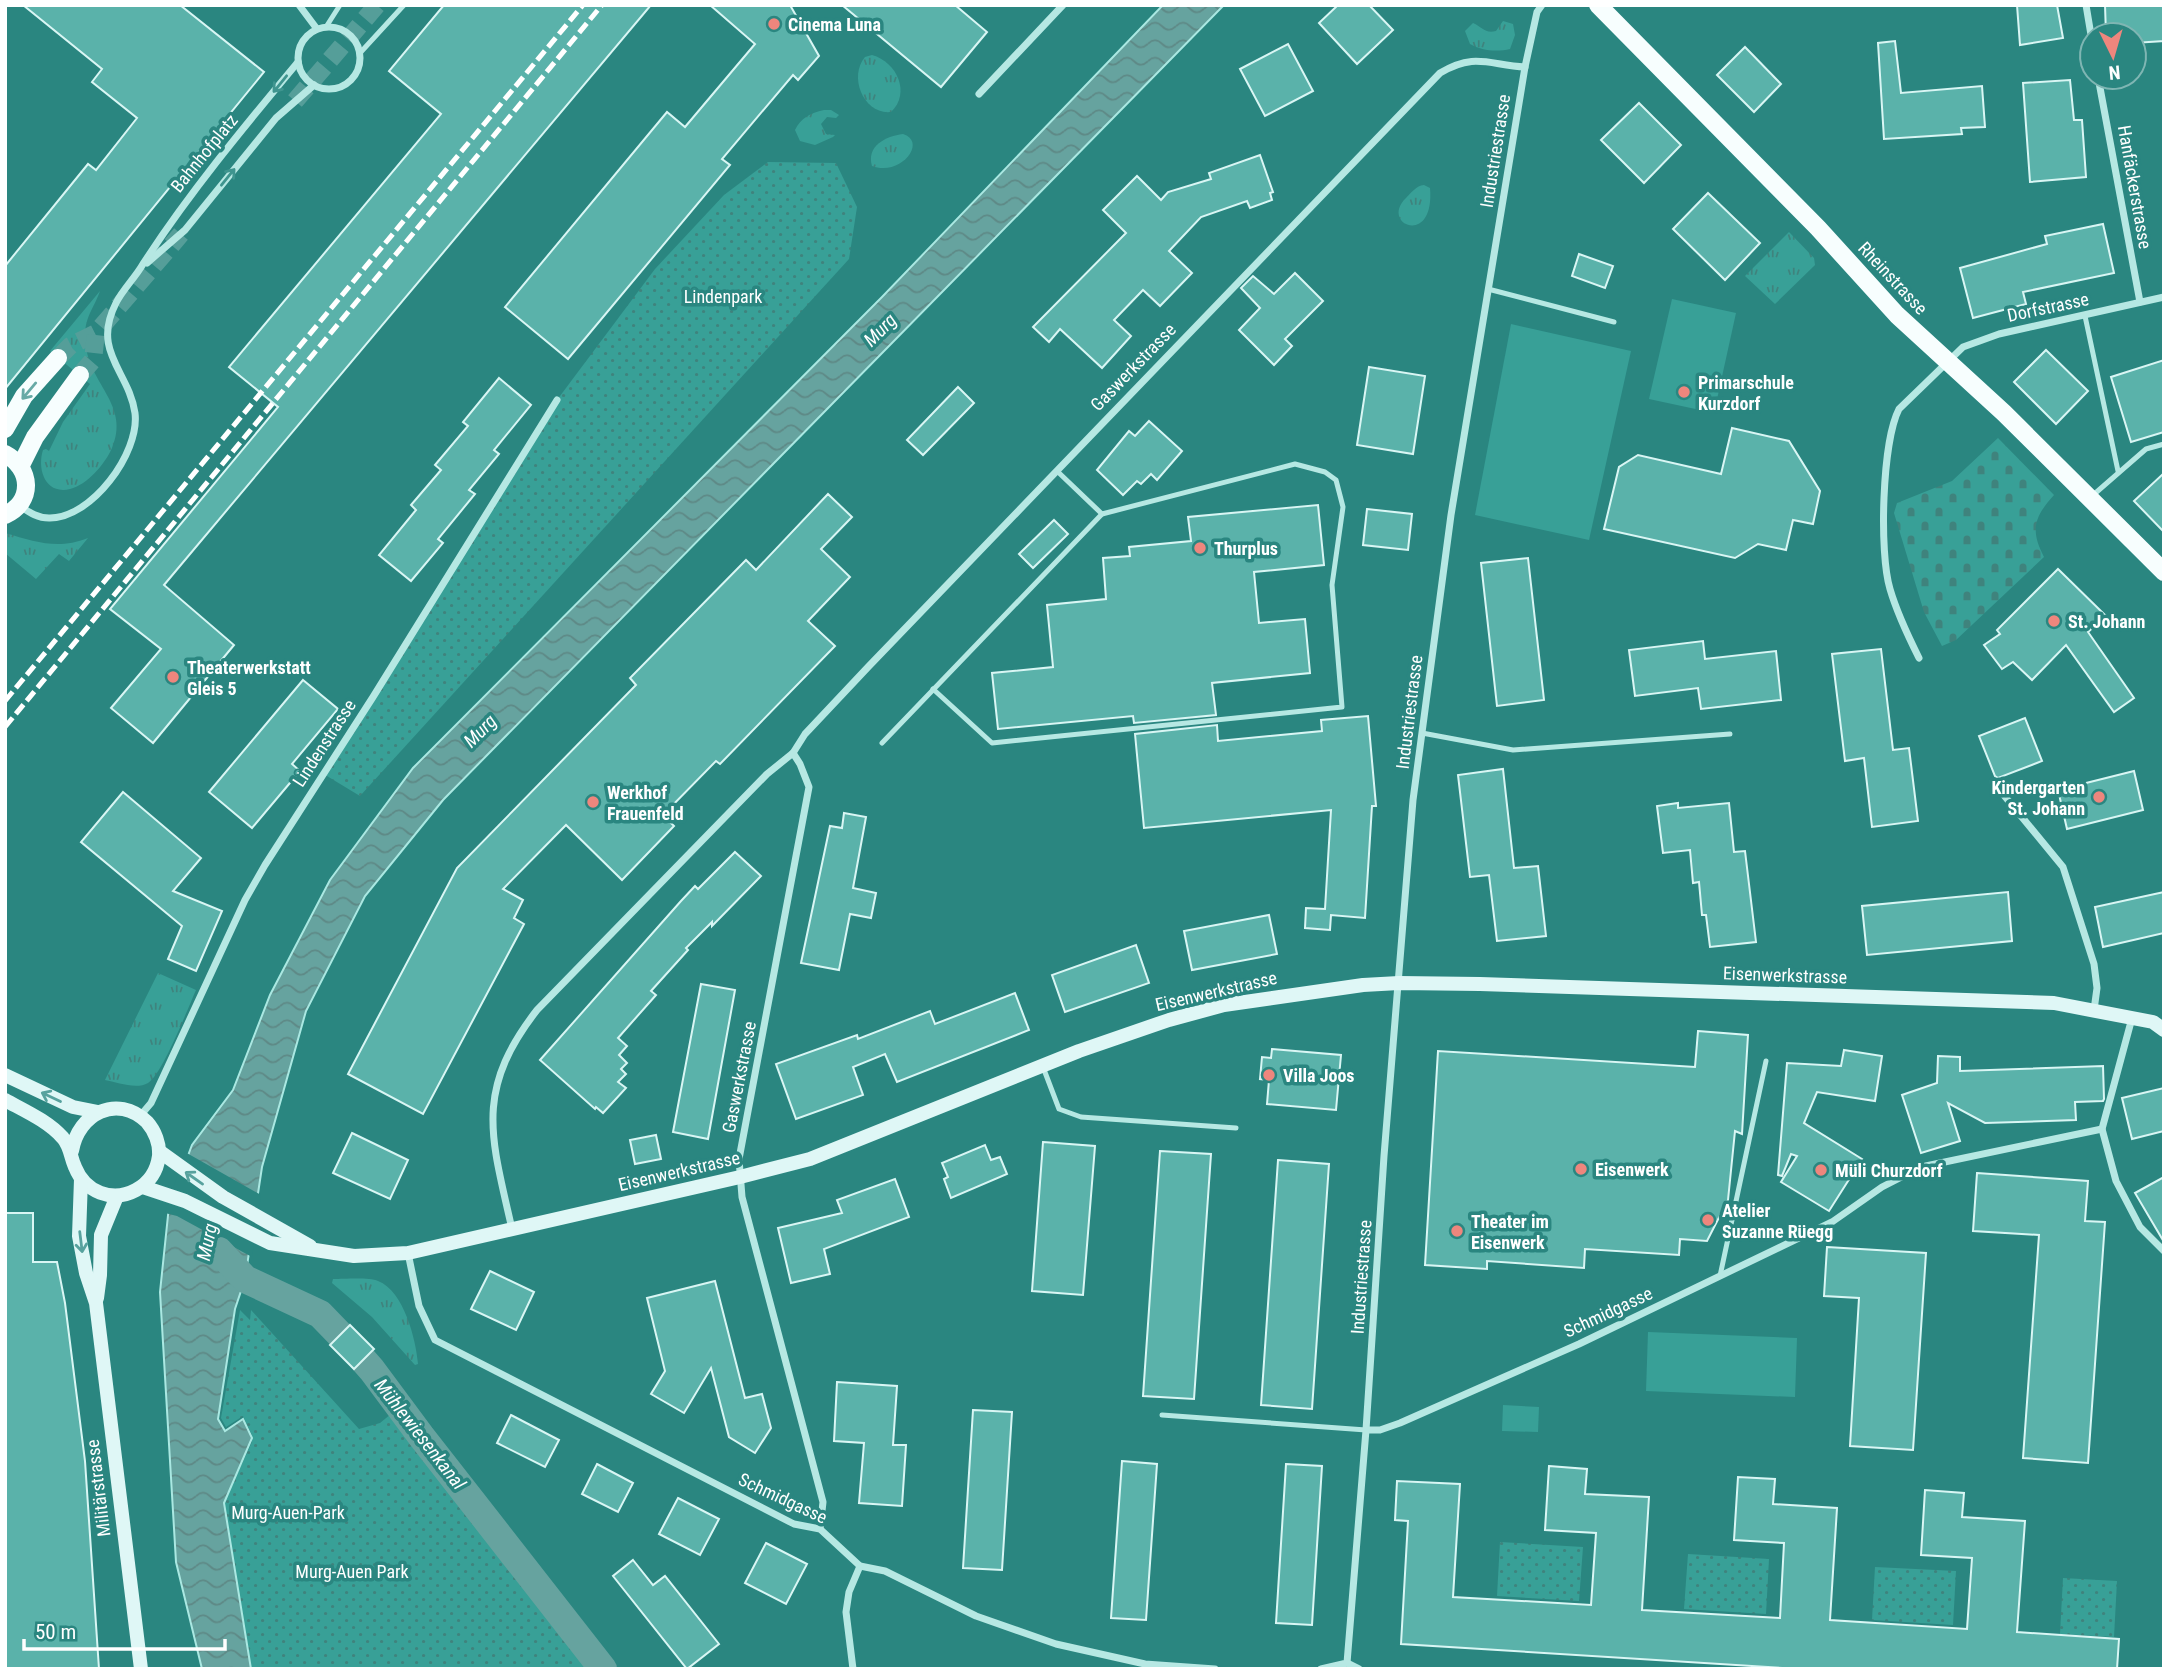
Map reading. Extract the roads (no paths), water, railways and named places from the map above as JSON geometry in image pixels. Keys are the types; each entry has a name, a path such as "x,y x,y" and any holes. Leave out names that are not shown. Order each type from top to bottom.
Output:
{"main road":[{"name":"Rheinstrasse","path":"1598,5 1818,228 1897,315 2004,413 2164,572"},
{"path":"5,429 24,396 58,358"},
{"path":"21,465 35,437 80,376"},
{"path":"5,454 21,465 27,484 12,510"},
{"name":"Eisenwerkstrasse","path":"148,1188 185,1201 270,1243 354,1256 408,1253 740,1177 822,1154 1043,1066 1169,1020 1283,995 1399,982 2054,1003 2160,1023"},
{"path":"5,1076 73,1107 98,1112 126,1110 140,1116 156,1135 163,1154 148,1188 117,1196 97,1192 81,1179 73,1164 74,1139 79,1128 98,1112"},
{"path":"5,1100 37,1118 62,1138 72,1151"},
{"name":"Eisenwerkstrasse","path":"163,1154 223,1197 320,1252"},
{"name":"Militärstrasse","path":"81,1179 79,1236 86,1273 96,1303 141,1669"},
{"name":"Militärstrasse","path":"96,1303 101,1236 117,1196"}],"street":[{"path":"299,5 317,29"},
{"path":"979,94 1063,5"},
{"name":"Industriestrasse","path":"1366,1430 1384,1156 1413,800 1452,503 1525,66 1537,12 1542,5"},
{"path":"326,27 335,27 352,36 360,53 358,68 348,82 331,89 314,85 300,71 298,62 302,42 317,29 326,27"},
{"name":"Gaswerkstrasse","path":"512,1229 492,1140 492,1118 503,1064 516,1037 537,1010 767,774 793,753 805,734 1440,73 1452,65 1468,61 1525,66"},
{"name":"Bahnhofplatz","path":"12,510 48,518 72,513 107,483 124,460 135,433 135,413 113,361 108,330 115,304 171,220 298,62"},
{"name":"Bahnhofplatz","path":"141,268 185,230 276,118 314,85"},
{"name":"Hanfäckerstrasse","path":"2101,91 2140,302"},
{"name":"Dorfstrasse","path":"1919,658 1901,621 1889,586 1882,510 1894,419 1899,409 1964,347 1999,334 2164,297"},
{"name":"Lindenstrasse","path":"140,1116 151,1103 245,900 265,865 373,697 557,400"},
{"name":"Gaswerkstrasse","path":"793,753 809,787 739,1159 742,1197 823,1502 820,1530"},
{"path":"1993,782 2063,867 2094,964 2097,988 2094,1010"},
{"path":"2132,1018 2102,1129 2116,1181 2140,1227 2164,1251"},
{"name":"Schmidgasse","path":"1366,1430 1380,1430 1400,1423 1579,1344 1832,1222 1882,1186 1921,1167 2102,1129"},
{"name":"Schmidgasse","path":"408,1253 419,1307 435,1340 794,1524 820,1530 860,1566 885,1571 976,1616 1056,1644 1136,1663 1215,1669"},
{"path":"1347,1666 1366,1430"},
{"path":"853,1669 846,1612 849,1592 860,1566"},
{"path":"1321,1669 1347,1666 1359,1669"}],"lane":[{"path":"326,27 340,5"},
{"path":"360,53 404,5"},
{"path":"1488,289 1614,322"},
{"path":"2085,316 2118,471"},
{"path":"2090,498 2146,449 2164,443"},
{"path":"882,743 933,689 1102,514 1295,464 1325,472 1336,480 1343,507 1332,585 1342,708 992,743 933,689"},
{"path":"1056,471 1102,514"},
{"path":"1422,733 1513,750 1730,734"},
{"path":"1720,1276 1766,1061"},
{"path":"1043,1066 1059,1109 1081,1117 1236,1128"},
{"path":"1162,1415 1366,1430"}],"water":[{"name":"Murg","path":"1163,5 1224,5 443,800 365,896 306,1011 262,1167 245,1279 235,1309 218,1419 225,1431 243,1419 252,1438 224,1503 251,1669 202,1669 176,1562 160,1292 169,1206 192,1145 233,1090 270,995 330,880 413,768 882,297"}],"waterway":[{"name":"Mühlewiesenkanal","path":"219,1251 245,1279 320,1314 351,1346 603,1669"}],"tunnel":[{"path":"295,101 377,5"},
{"path":"58,358 70,346 96,333 181,234"},
{"path":"80,375 93,360 96,333"}],"railway":[{"path":"5,701 583,5"},
{"path":"5,727 602,5"}],"place":[{"name":"Cinema Luna","path":"774,24"},
{"name":"Primarschule Kurzdorf","path":"1684,392"},
{"name":"Thurplus","path":"1200,548"},
{"name":"St. Johann","path":"2054,621"},
{"name":"Theaterwerkstatt Gleis 5","path":"173,677"},
{"name":"Kindergarten St. Johann","path":"2099,797"},
{"name":"Werkhof Frauenfeld","path":"593,802"},
{"name":"Villa Joos","path":"1269,1075"},
{"name":"Eisenwerk","path":"1581,1169"},
{"name":"Müli Churzdorf","path":"1821,1170"},
{"name":"Atelier Suzanne Rüegg","path":"1708,1220"},
{"name":"Theater im Eisenwerk","path":"1457,1231"}],"park label":[{"name":"Lindenpark","path":"723,296"},
{"name":"Murg-Auen-Park","path":"288,1512"},
{"name":"Murg-Auen Park","path":"352,1571"}]}
